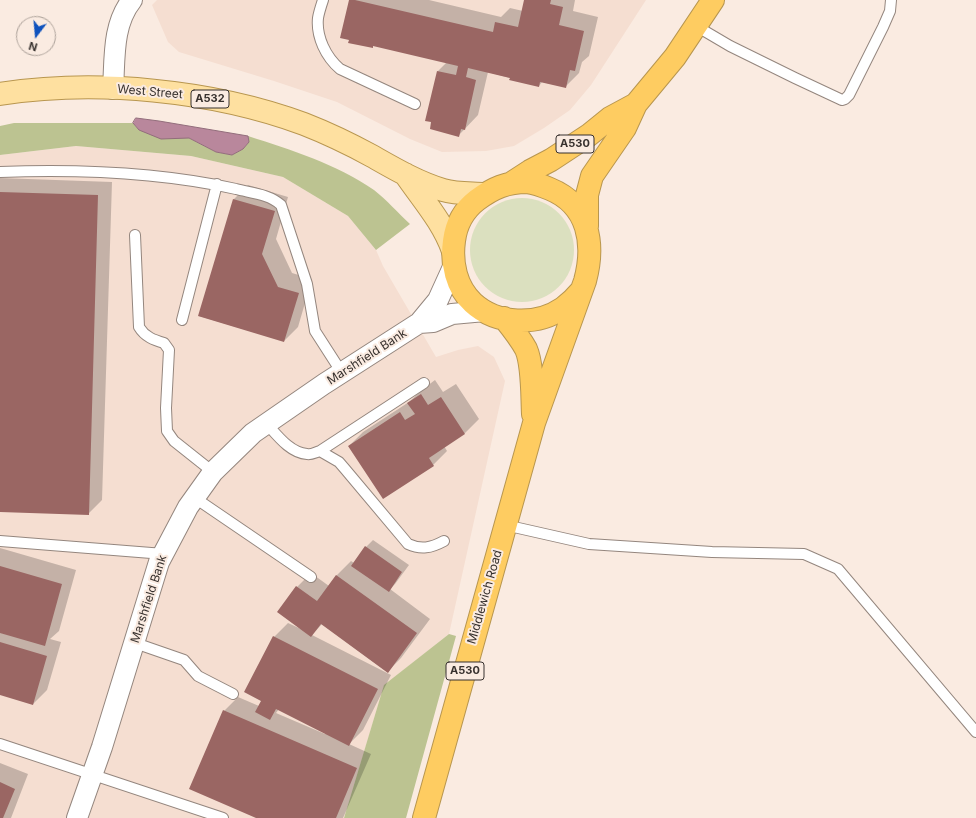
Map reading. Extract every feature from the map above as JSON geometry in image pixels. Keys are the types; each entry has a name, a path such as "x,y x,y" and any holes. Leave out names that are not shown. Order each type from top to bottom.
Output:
{"highway":[{"name":"A530","path":"587,226 587,195 592,176 626,128 636,104 674,57 713,0"},
{"name":"A530","path":"513,182 589,135 610,118 636,104"},
{"path":"513,182 530,182 556,192 569,200 577,209 587,226 590,246 588,272 581,291 563,308 550,315 535,320 522,321 494,315 473,302 465,293 458,280 453,259 457,228 462,218 474,203 485,194 513,182"},
{"name":"Middlewich Road","path":"424,818 534,422 581,291"},
{"name":"Middlewich Road","path":"494,315 521,340 526,351 530,363 534,422"}],"main road":[{"name":"West Street","path":"0,94 56,88 113,89 153,91 197,96 237,104 304,124 342,140 394,169 443,190 485,194"},
{"name":"West Street","path":"405,174 441,224 448,237 453,259"}],"street":[{"path":"113,89 117,32 126,7 132,0"},
{"name":"Marshfield Bank","path":"77,818 93,775 159,562 188,507 213,472 253,433 419,323 438,300 453,259"},
{"name":"Marshfield Bank","path":"419,323 433,322 452,314 494,315"}],"lane":[{"path":"323,0 318,19 319,32 324,48 332,62 340,69 415,104"},
{"path":"696,26 730,46 842,100 846,99 883,27 890,11 891,0"},
{"path":"0,172 113,173 173,178 217,184 275,200 281,205 307,284 315,331 342,373"},
{"path":"182,320 217,184"},
{"path":"136,235 139,327 143,334 164,343 169,350 166,408 168,431 174,441 213,472"},
{"path":"266,423 296,452 308,455 320,451 424,383"},
{"path":"320,451 339,462 346,469 408,544 417,548 427,548 433,547 444,541"},
{"path":"195,498 311,577"},
{"path":"505,525 589,544 712,552 804,554 838,568 976,732"},
{"path":"0,541 164,554"},
{"path":"135,643 184,660 198,676 233,694"},
{"path":"0,744 223,818"}],"shaded area":[{"path":"157,0 646,0 591,85 570,110 514,146 486,151 442,152 410,139 337,102 179,52 168,42 152,5"},
{"path":"136,118 248,136 249,142 243,149 232,155 216,152 189,138 161,139 139,130 133,123"},
{"path":"76,146 191,156 283,177 348,216 376,250 383,266 436,357 478,346 494,357 505,381 449,634 384,686 344,818 0,818 0,155"}],"green space":[{"path":"14,123 133,123 139,130 176,138 189,138 216,152 232,155 243,149 249,142 248,136 313,158 359,181 374,190 410,224 376,250 348,216 283,177 191,156 76,146 0,155 0,126"},
{"path":"522,198 542,202 551,206 559,213 566,221 570,230 574,250 570,270 566,279 559,287 551,294 542,298 522,302 502,298 493,294 485,287 478,279 474,270 470,250 474,230 478,221 485,213 493,206 502,202"},
{"path":"449,634 456,636 406,818 344,818 384,685"}],"building":[{"path":"349,0 355,0 493,32 495,22 518,27 524,0 551,0 550,4 563,7 559,25 584,31 575,71 570,70 566,88 540,82 539,87 468,68 466,77 476,80 465,130 461,129 459,137 430,129 431,122 425,121 437,71 456,75 458,66 373,46 373,48 348,43 349,40 340,38"},
{"path":"0,192 98,195 89,515 0,512"},
{"path":"233,199 275,211 262,254 278,287 299,293 284,342 198,316"},
{"path":"421,394 428,405 441,397 465,434 429,458 434,466 383,499 348,446 400,412 405,420 415,414 407,403"},
{"path":"365,546 402,572 389,592 351,566"},
{"path":"0,566 62,584 45,646 0,633"},
{"path":"336,575 417,633 388,673 321,624 311,637 277,612 296,586 317,601"},
{"path":"273,636 378,689 349,746 276,709 270,720 255,712 261,701 244,692"},
{"path":"0,642 47,656 33,705 0,695"},
{"path":"223,710 357,768 336,818 256,818 189,789"},
{"path":"0,782 15,789 3,818 0,818"}]}
